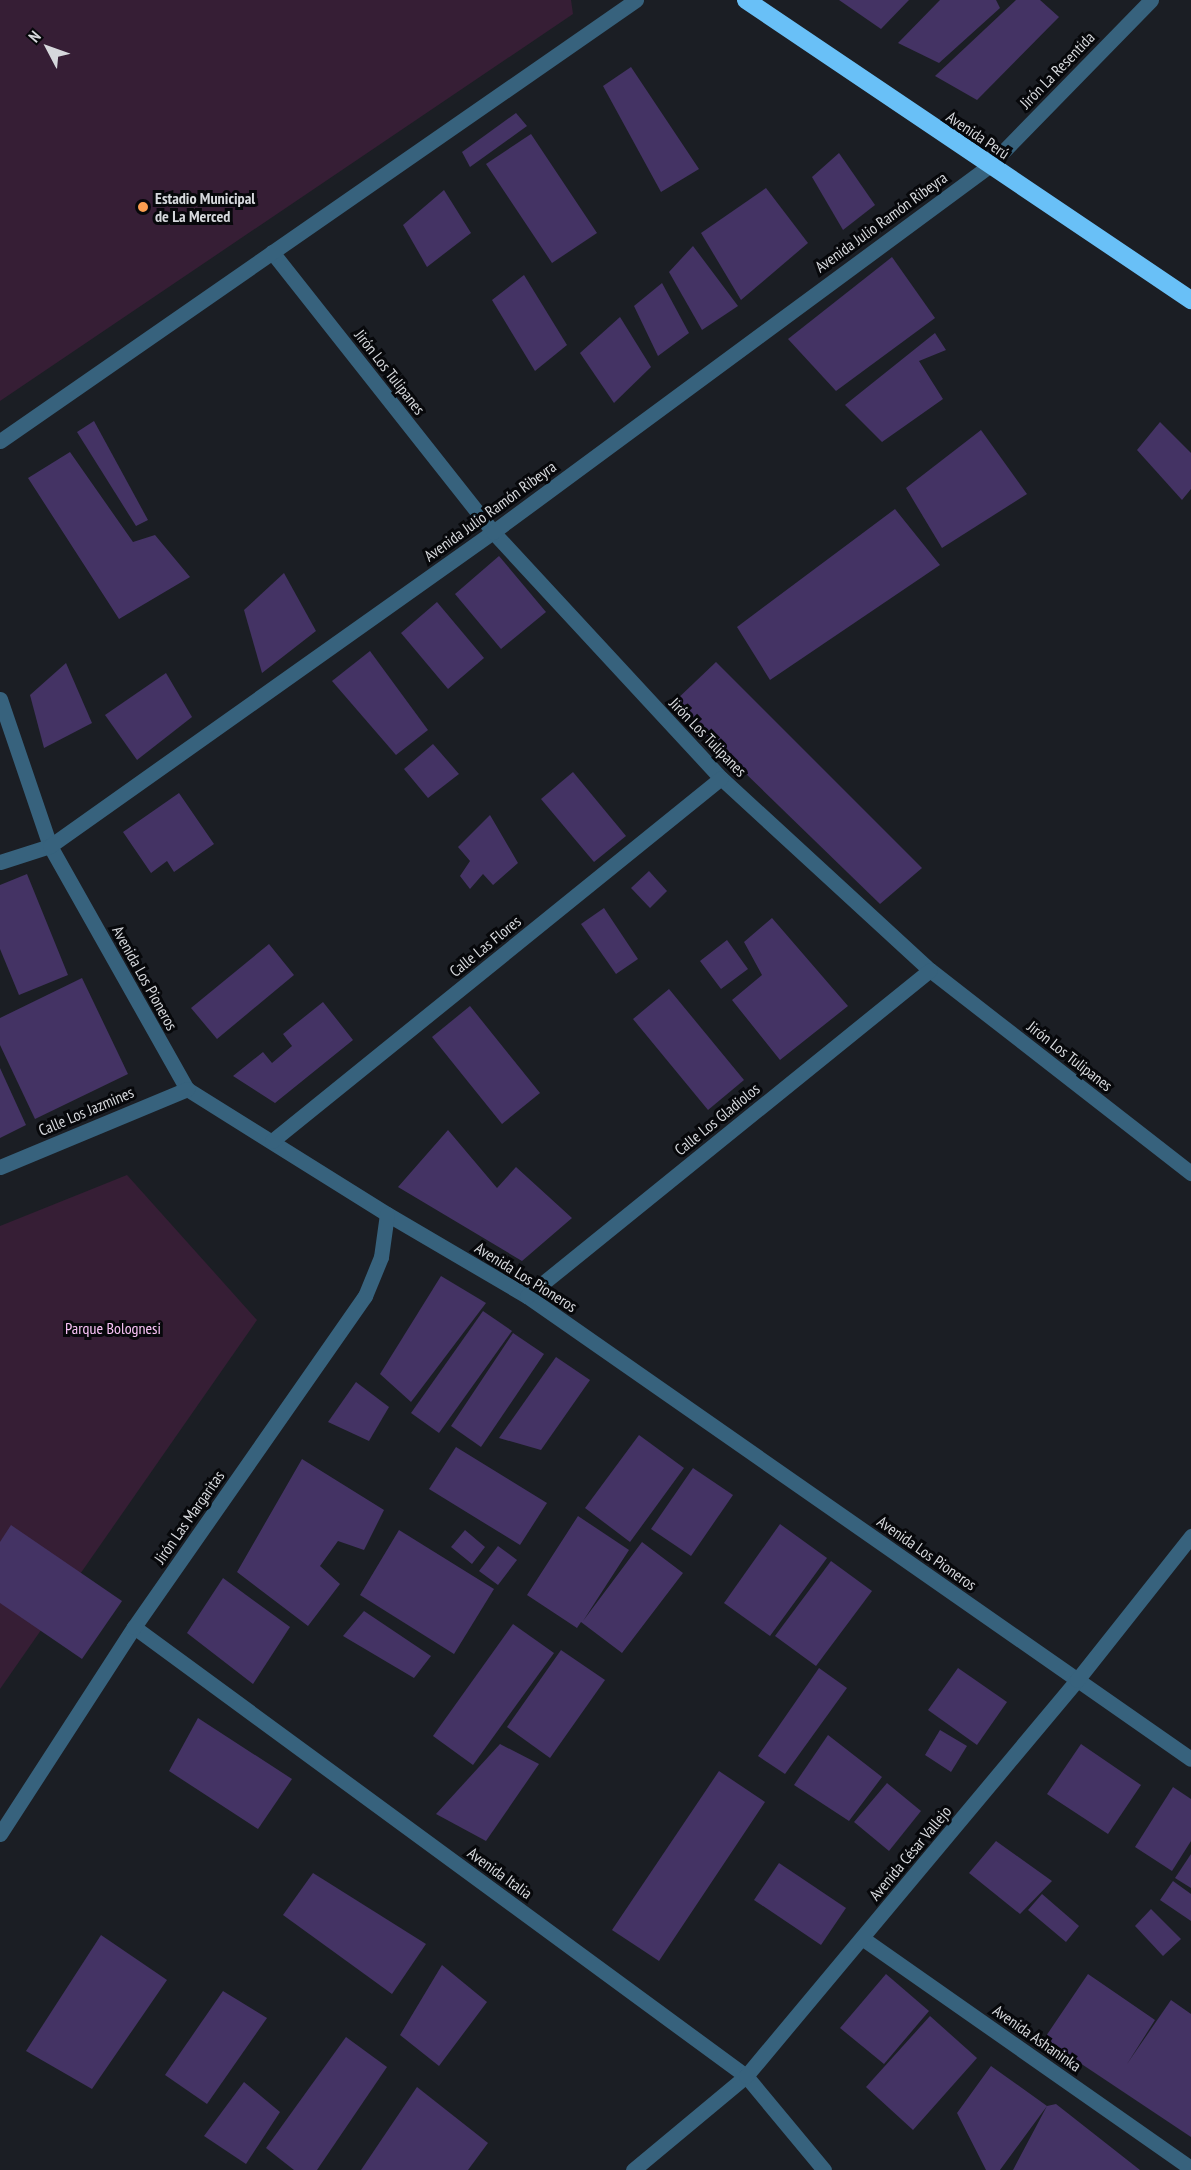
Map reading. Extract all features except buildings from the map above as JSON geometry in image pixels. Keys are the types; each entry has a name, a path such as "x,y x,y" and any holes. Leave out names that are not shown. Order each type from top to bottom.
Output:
{"highway":[{"name":"Avenida Perú","path":"746,0 989,166 1191,300"}],"street":[{"path":"0,441 636,0"},
{"name":"Jirón La Resentida","path":"989,166 1151,0"},
{"name":"Avenida Julio Ramón Ribeyra","path":"0,862 50,846 493,532 989,166"},
{"name":"Jirón Los Tulipanes","path":"272,252 493,532 721,778 930,970 1191,1173"},
{"name":"Avenida Los Pioneros","path":"0,699 50,846 187,1089 387,1214 527,1296 1191,1759"},
{"name":"Calle Las Flores","path":"272,1141 721,778"},
{"name":"Calle Los Gladiolos","path":"527,1296 930,970"},
{"name":"Calle Los Jazmines","path":"0,1167 187,1089"},
{"name":"Jirón Las Margaritas","path":"0,1834 134,1627 365,1296 381,1257 387,1214"},
{"name":"Avenida César Vallejo","path":"633,2170 746,2076 1077,1680 1191,1536"},
{"name":"Avenida Italia","path":"134,1627 746,2076 824,2170"},
{"name":"Avenida Ashaninka","path":"862,1938 1191,2168"}],"green space":[{"name":"Estadio Municipal de La Merced","path":"0,0 571,0 573,14 0,401"},
{"name":"Parque Bolognesi","path":"127,1175 257,1320 0,1689 0,1226"}],"place":[{"name":"Estadio Municipal de La Merced","path":"143,207"}]}
